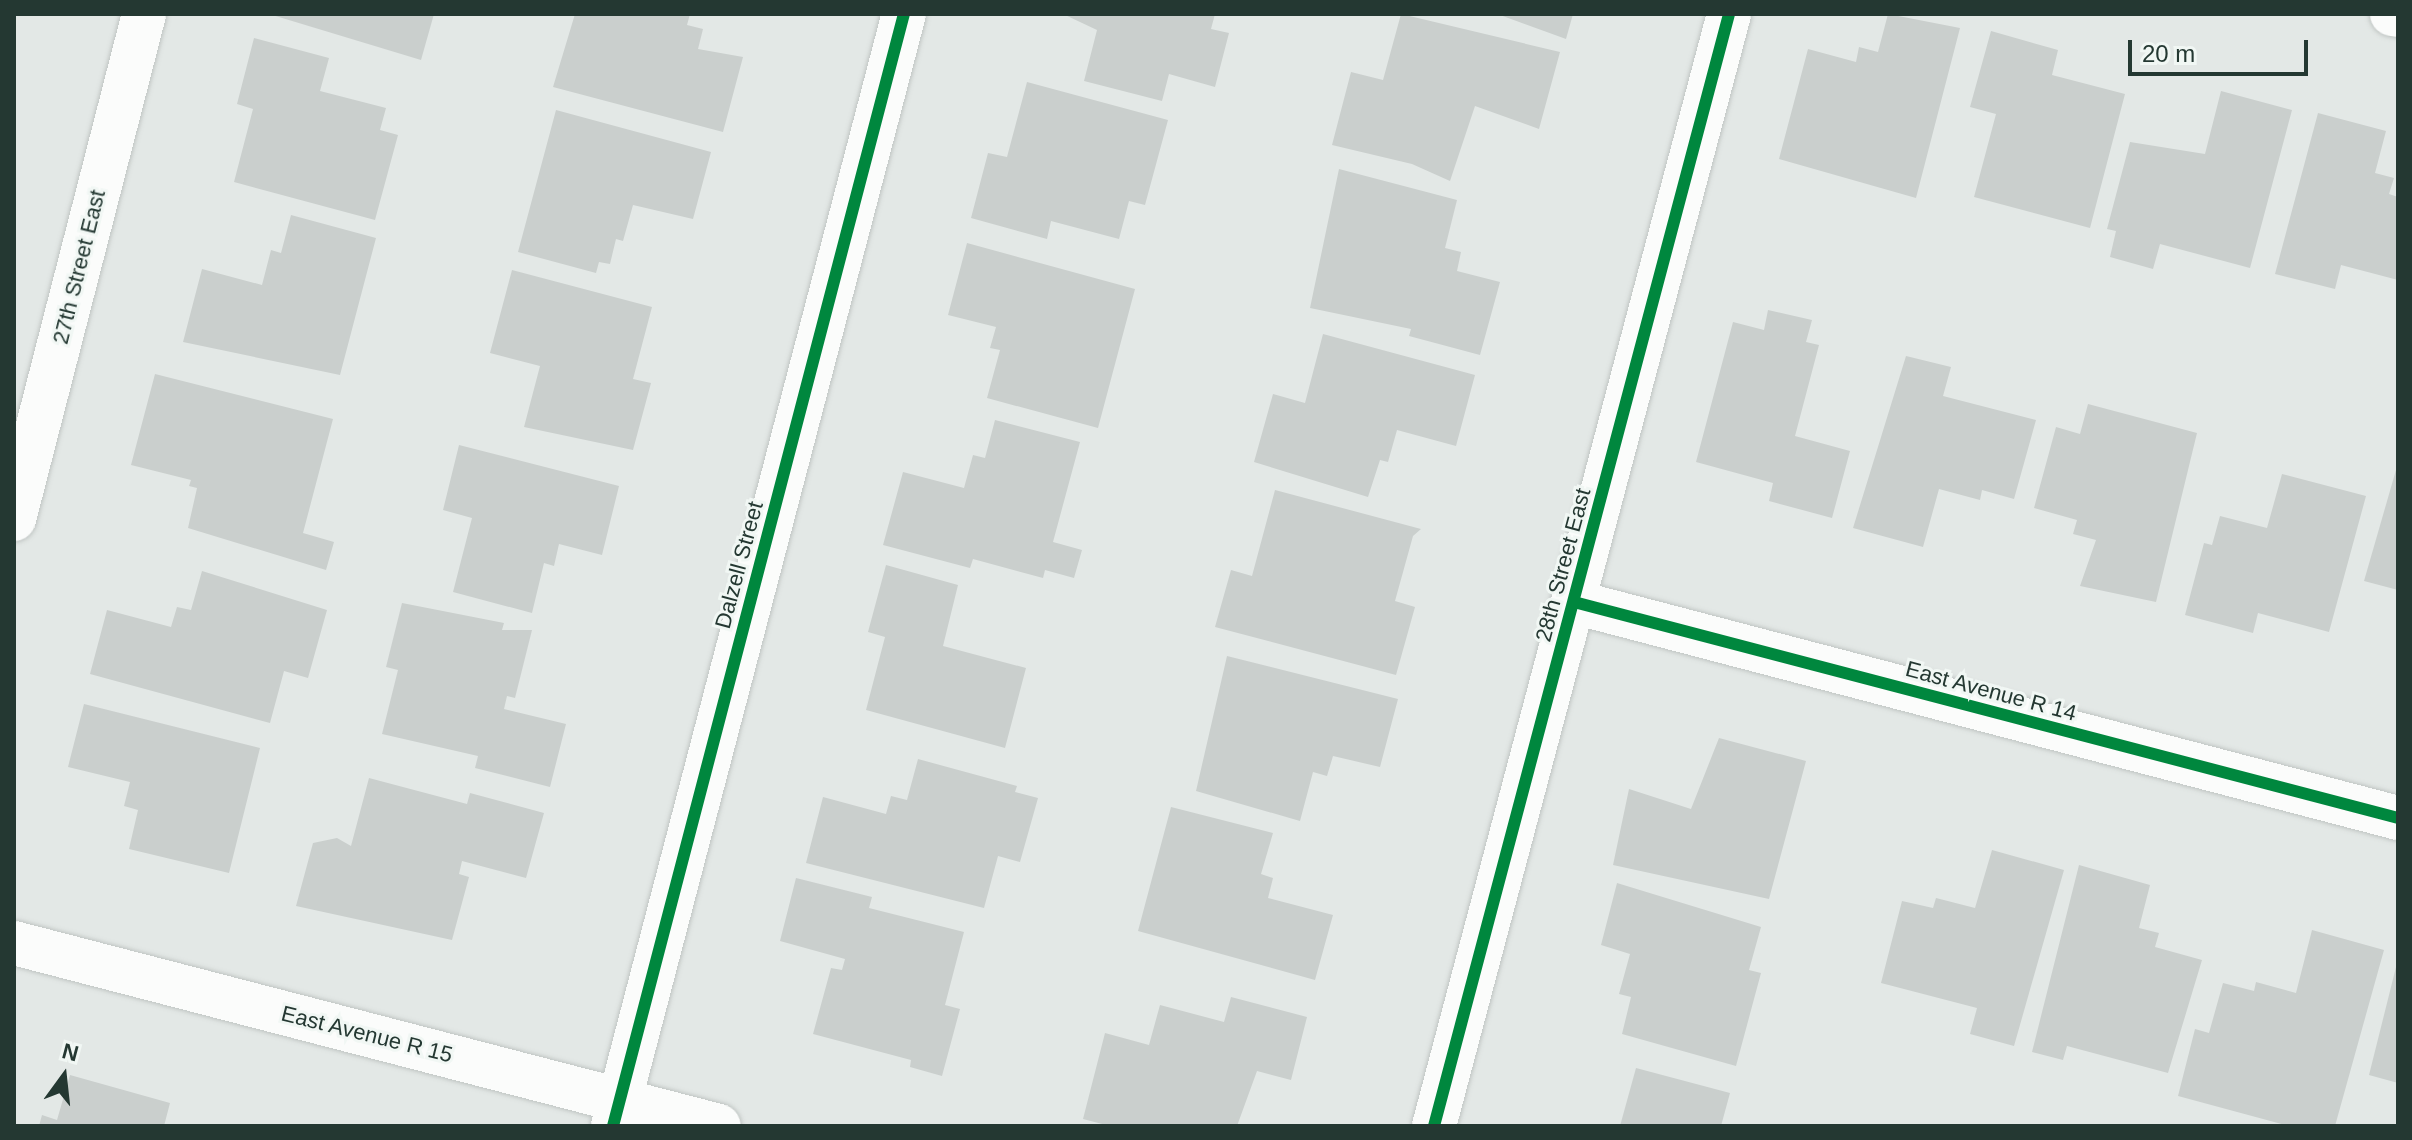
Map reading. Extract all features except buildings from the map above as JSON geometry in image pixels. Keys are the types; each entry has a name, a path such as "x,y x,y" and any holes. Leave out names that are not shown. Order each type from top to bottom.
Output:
{"street":[{"name":"27th Street East","path":"14,519 144,14"},
{"name":"Dalzell Street","path":"616,1113 904,14"},
{"name":"28th Street East","path":"1434,1126 1729,14"},
{"name":"East Avenue R 14","path":"1574,602 2398,818"},
{"name":"East Avenue R 15","path":"14,943 616,1113 719,1126"}],"cycle path":[{"path":"613,1126 904,14"},
{"path":"1434,1126 1729,14"},
{"path":"1574,602 2398,818"}]}
